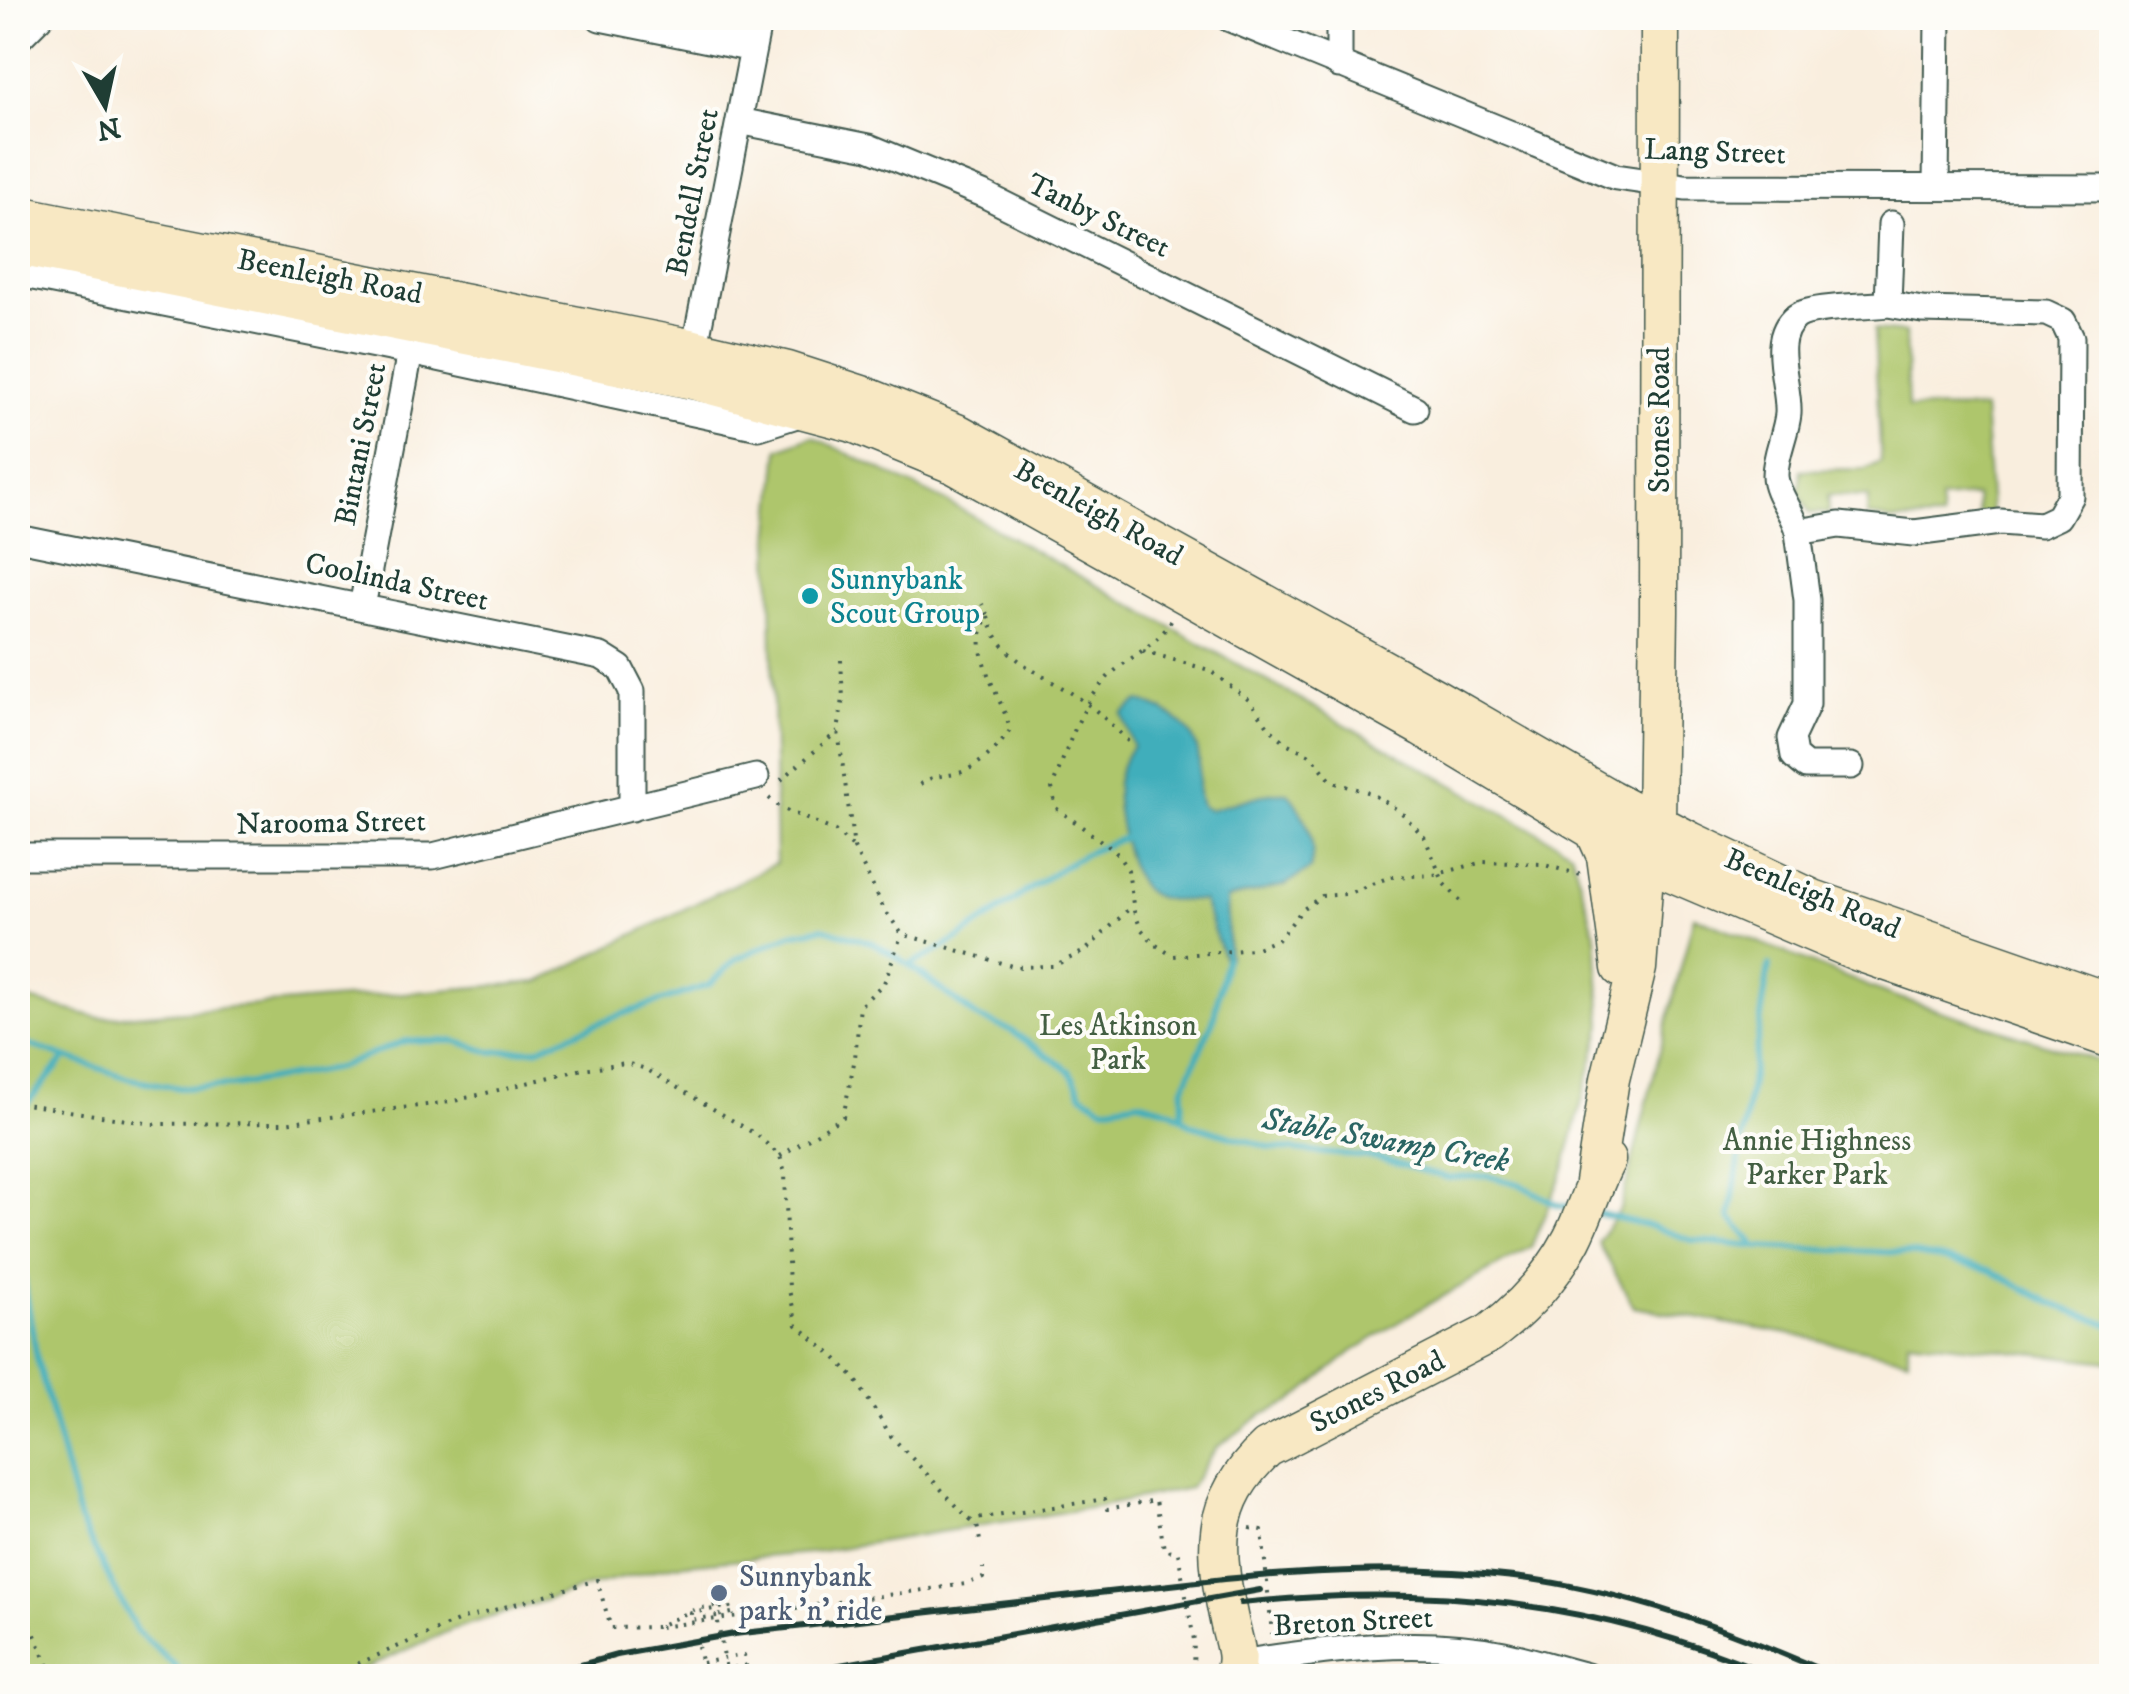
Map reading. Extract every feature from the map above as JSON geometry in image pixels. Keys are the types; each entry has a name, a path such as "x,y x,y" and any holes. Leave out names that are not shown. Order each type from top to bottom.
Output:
{"main road":[{"name":"Stones Road","path":"1218,1671 1229,1622 1220,1522 1223,1506 1238,1479 1267,1448 1490,1333 1547,1278 1572,1239 1594,1182 1608,1158 1648,1026 1657,867 1660,18"},
{"name":"Beenleigh Road","path":"18,214 416,324"},
{"name":"Beenleigh Road","path":"18,246 416,324 691,364 788,371 865,396 959,434 1656,823 1813,899 2112,1003"},
{"name":"Beenleigh Road","path":"691,364 955,466 1422,727 1657,867 1856,951 2112,1039"},
{"name":"Stones Road","path":"1596,834 1610,877 1624,1015"},
{"name":"Stones Road","path":"1594,1182 1600,1134 1657,867"}],"street":[{"path":"18,39 39,18"},
{"path":"600,18 753,49"},
{"name":"Bendell Street","path":"691,364 759,18"},
{"name":"Lang Street","path":"1228,18 1616,177 1661,184 2112,188"},
{"path":"1338,18 1339,65"},
{"path":"1936,186 1938,18"},
{"name":"Tanby Street","path":"739,120 869,147 985,195 1415,409"},
{"path":"1888,304 1891,224"},
{"name":"Beenleigh Road","path":"18,274 416,324 759,426 811,410"},
{"path":"1798,532 1839,524 1914,533 2000,522 2041,525 2058,517 2070,496 2071,338 2063,321 2046,313 1922,310 1888,304 1812,309 1795,318 1783,334 1788,412 1774,477 1796,519 1807,600 1806,704 1791,738 1794,756 1806,766 1851,766"},
{"name":"Bintani Street","path":"362,607 416,324"},
{"name":"Coolinda Street","path":"18,538 601,656 620,668 632,691 632,808"},
{"name":"Narooma Street","path":"18,856 433,856 632,808 758,784"},
{"name":"Breton Street","path":"1218,1671 1333,1649 1411,1645 1502,1653 1587,1676"}],"path":[{"path":"1184,596 1164,633 1123,662 1090,701 1052,788 1056,808 1116,851 1128,870 1141,929 1156,945 1173,956 1254,949 1279,939 1302,910 1322,896 1346,894 1390,877 1440,874 1483,862 1541,864 1594,876"},
{"path":"982,604 992,633 1004,650 1090,701 1133,746"},
{"path":"920,784 934,775 961,772 991,752 1010,730 980,651 980,634 988,616"},
{"path":"1143,650 1209,670 1250,701 1288,744 1312,756 1332,782 1371,793 1401,812 1425,838 1440,874 1460,901"},
{"path":"841,660 838,732 854,848 884,909 902,934 1016,967 1053,966 1085,951 1134,905"},
{"path":"838,732 790,775 758,784 781,808 835,831 854,848"},
{"path":"780,1156 843,1118 856,1058 860,1006 884,983 902,934"},
{"path":"18,1103 152,1124 283,1123 450,1102 583,1068 626,1063 646,1068 757,1136 780,1156 785,1173 789,1290 797,1324 856,1380 891,1436 976,1525 981,1546"},
{"path":"970,1520 1105,1499 1107,1509 1156,1500 1164,1549 1178,1552 1194,1640 1218,1671"},
{"path":"1220,1522 1262,1530 1275,1643"},
{"path":"329,1676 460,1620 597,1580 611,1628 656,1627 949,1587 983,1578 984,1568"},
{"path":"717,1594 720,1606"},
{"path":"18,1596 53,1676"},
{"path":"656,1627 696,1609 720,1606 730,1606 732,1613 692,1620 690,1613 720,1606"},
{"path":"716,1616 727,1673"},
{"path":"698,1646 704,1675 727,1673 746,1665 744,1654 702,1664"}],"green space":[{"path":"1874,330 1905,333 1908,408 1984,409 1991,513 1978,514 1976,496 1940,499 1942,519 1894,521 1867,515 1868,497 1828,495 1829,513 1810,513 1799,492 1801,470 1865,469 1881,462"},
{"name":"Les Atkinson Park","path":"812,436 951,504 1571,851 1596,937 1602,1025 1564,1169 1531,1247 1411,1314 1352,1352 1291,1402 1262,1415 1216,1448 1190,1488 809,1553 675,1565 587,1587 453,1629 348,1676 18,1676 18,997 100,1018 539,982 776,863 770,538 779,449"},
{"name":"Annie Highness Parker Park","path":"1694,916 1890,995 2111,1065 2111,1362 1908,1340 1908,1359 1634,1307 1598,1242 1620,1209"}],"water":[{"path":"1139,701 1173,716 1195,743 1202,807 1209,810 1269,793 1288,793 1308,829 1310,869 1285,885 1226,899 1229,958 1224,959 1203,901 1168,899 1149,893 1141,886 1128,859 1120,825 1117,782 1133,746 1122,714"}],"waterway":[{"path":"909,965 973,929 1074,860 1123,838"},
{"name":"Stable Swamp Creek","path":"18,1041 131,1079 180,1088 233,1086 337,1068 405,1041 455,1041 491,1052 537,1049 611,1018 709,985 736,959 791,934 823,928 873,943 909,965 978,1018 1010,1030 1070,1071 1082,1094 1103,1107 1139,1101 1171,1110 1190,1124 1272,1148 1377,1158 1448,1178 1488,1176 1519,1184 1558,1205 1574,1208"},
{"path":"1182,1118 1183,1089 1213,1021 1226,958"},
{"path":"1756,1246 1730,1217 1769,966"},
{"path":"18,1114 65,1058"},
{"name":"Stable Swamp Creek","path":"1596,1213 1691,1240 1939,1258 1989,1270 2053,1304 2112,1326"},
{"path":"18,1245 37,1359 80,1521 136,1630 186,1676"}],"railway":[{"path":"541,1676 617,1655 734,1634 1224,1579 1405,1570 1514,1577 1638,1602 1758,1643 1835,1676"},
{"path":"778,1676 1260,1590"},
{"path":"1241,1603 1379,1595 1513,1604 1643,1630 1774,1676"}],"place":[{"name":"Sunnybank Scout Group","path":"810,596"},
{"name":"Sunnybank park 'n' ride","path":"719,1593"}]}
